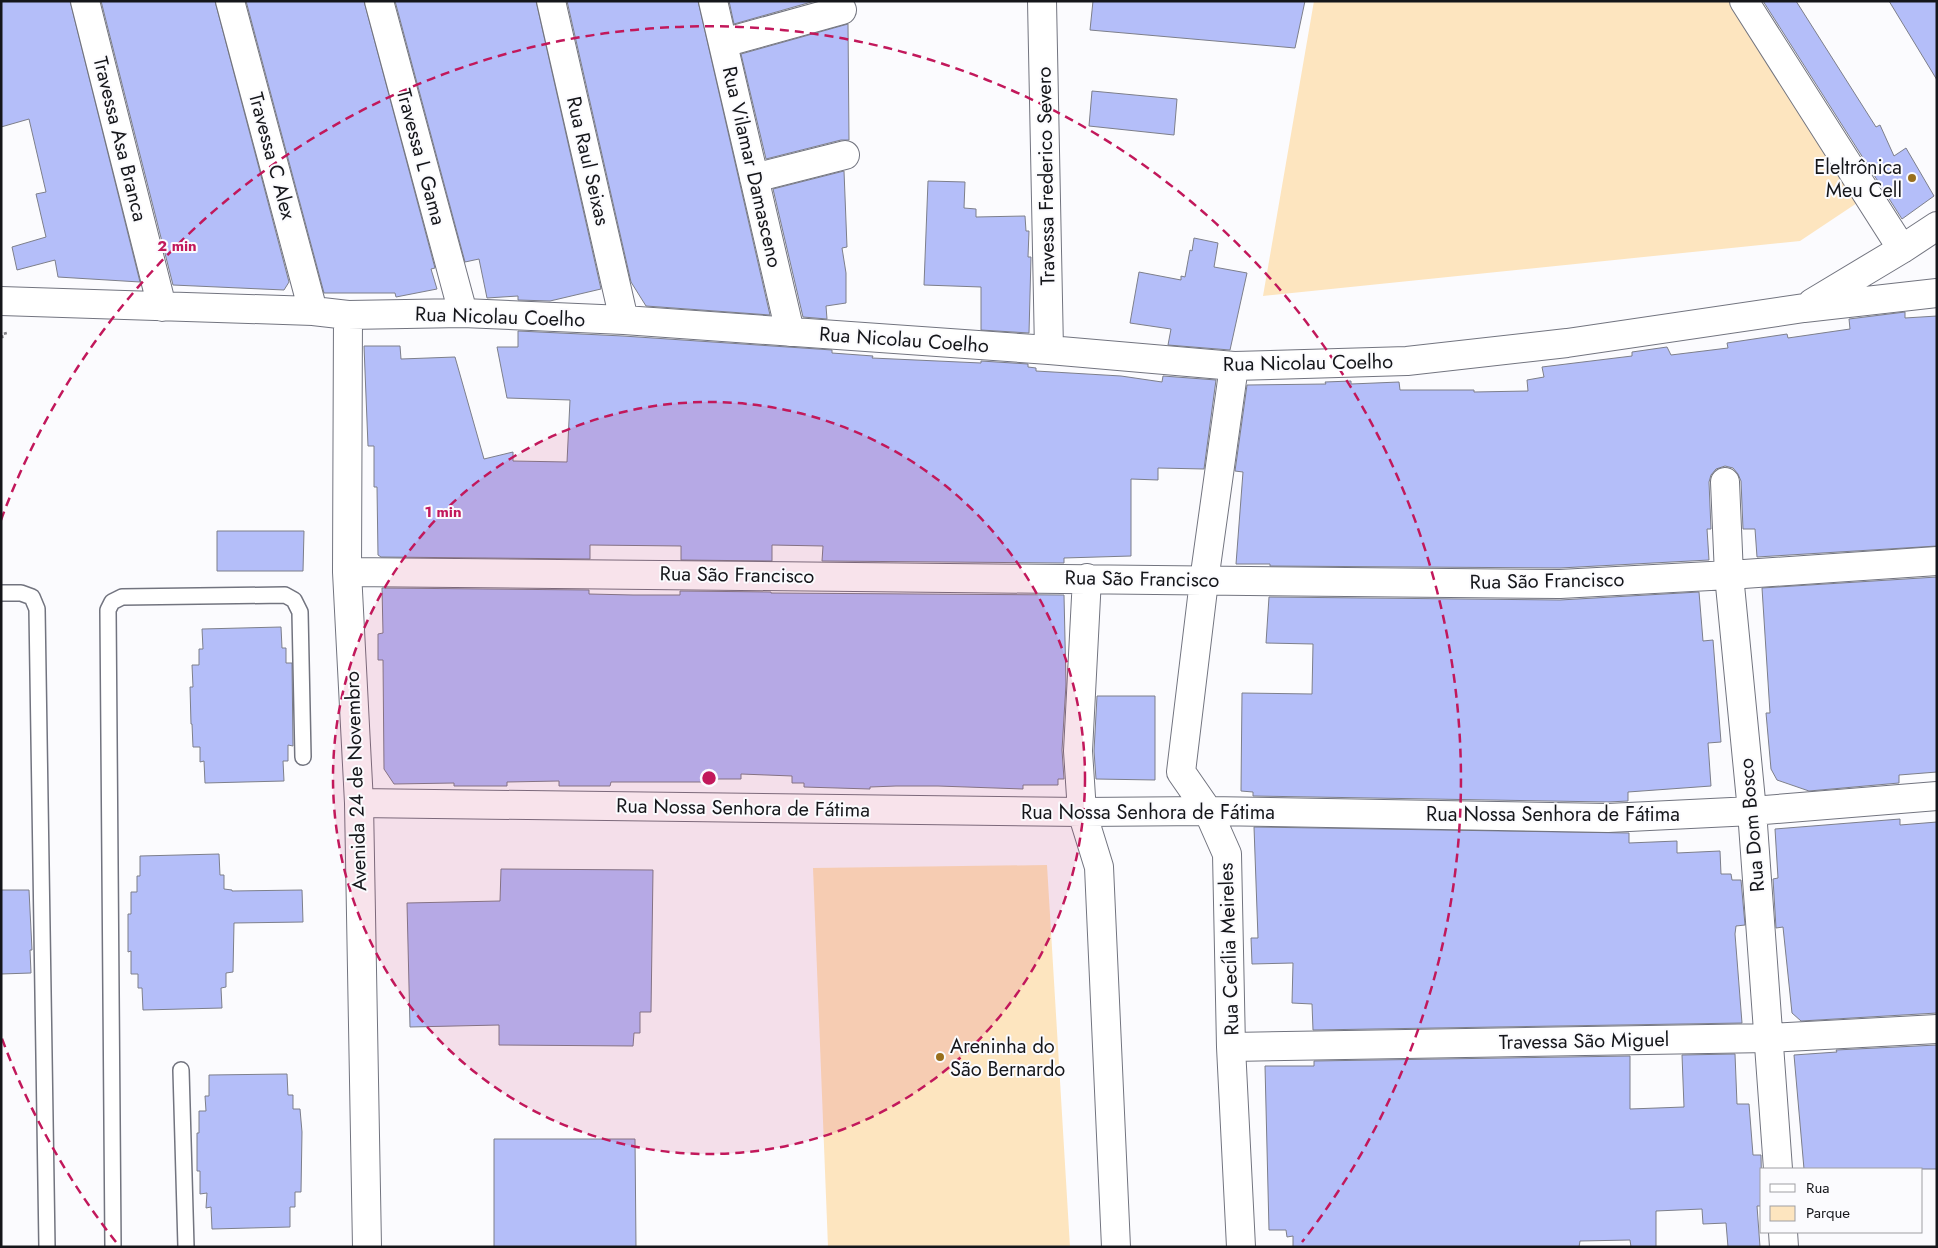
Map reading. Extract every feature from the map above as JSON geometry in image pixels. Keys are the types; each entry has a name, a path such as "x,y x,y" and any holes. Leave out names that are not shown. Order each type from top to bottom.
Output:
{"street":[{"name":"Travessa Asa Branca","path":"85,1 162,307"},
{"name":"Travessa C Alex","path":"230,1 313,311"},
{"name":"Travessa L Gama","path":"379,1 463,313"},
{"name":"Rua Raul Seixas","path":"551,1 624,320"},
{"name":"Rua Vilamar Damasceno","path":"714,1 790,332"},
{"name":"Travessa Frederico Severo","path":"1042,1 1049,350"},
{"path":"1744,1 1902,249"},
{"path":"723,43 842,10"},
{"path":"754,178 845,155"},
{"path":"1804,308 1937,226"},
{"name":"Rua Nicolau Coelho","path":"1,301 313,311 348,315 463,313 624,320 1049,350 1234,366 1407,361 1567,343 1804,308 1937,292"},
{"name":"Avenida 24 de Novembro","path":"348,315 347,572 359,803 367,1247"},
{"name":"Rua Cecília Meireles","path":"1234,366 1204,581 1181,772 1208,811 1227,854 1231,1047 1241,1247"},
{"name":"Rua Dom Bosco","path":"1724,482 1729,575 1752,811 1778,1168"},
{"name":"Rua São Francisco","path":"347,572 1560,584 1937,561"},
{"path":"1087,578 1078,750 1082,812 1100,867 1116,1247"},
{"name":"Rua Nossa Senhora de Fátima","path":"359,803 1082,812 1208,811 1608,818 1752,811 1937,796"},
{"name":"Travessa São Miguel","path":"1231,1047 1769,1038 1937,1028"},
{"path":"1783,1233 1784,1247"}],"lane":[{"path":"1,593 21,592 32,597 37,609 47,1247"},
{"path":"113,1247 108,610 112,602 122,597 285,596 294,600 300,612 303,757"},
{"path":"181,1070 186,1247"}],"green space":[{"path":"1314,1 1731,1 1857,203 1800,241 1263,296"},
{"name":"Areninha do São Bernardo","path":"1047,865 1070,1247 828,1247 813,868"}],"building":[{"path":"1,1 70,1 140,282 58,277 55,260 17,270 12,247 46,237 36,194 46,192 29,119 1,127"},
{"path":"101,1 215,1 289,282 284,290 173,285"},
{"path":"246,1 364,1 435,268 431,269 437,289 396,297 395,293 324,293"},
{"path":"395,1 536,1 601,289 550,301 518,300 518,296 487,298 479,259 465,262"},
{"path":"567,1 698,1 770,315 646,306 631,282"},
{"path":"729,1 815,1 734,24"},
{"path":"1093,1 1305,1 1295,48 1090,30"},
{"path":"1763,1 1796,1 1876,127 1880,125 1894,156 1906,148 1934,196 1902,219"},
{"path":"1889,1 1937,1 1937,80"},
{"path":"848,24 849,140 841,140 766,159 741,54"},
{"path":"1092,91 1177,99 1174,135 1089,126"},
{"path":"844,171 847,247 842,248 846,273 846,303 826,306 827,319 803,317 773,189"},
{"path":"928,181 965,182 964,208 976,209 976,217 1025,216 1026,231 1029,231 1028,257 1031,257 1029,333 981,330 981,287 924,285"},
{"path":"1194,238 1218,243 1214,267 1247,273 1230,350 1168,345 1171,329 1130,323 1139,272 1181,280 1181,276 1185,277"},
{"path":"1905,312 1905,318 1937,316 1937,546 1757,557 1755,529 1743,529 1741,481 1733,468 1725,466 1716,469 1711,475 1709,482 1711,529 1707,529 1709,560 1560,568 1270,566 1270,564 1236,564 1243,472 1235,471 1247,385 1326,384 1325,382 1351,381 1351,384 1399,382 1400,390 1528,391 1527,380 1544,377 1542,367 1632,356 1632,352 1667,347 1671,355 1728,348 1727,343 1787,334 1788,338 1850,329 1849,319"},
{"path":"518,331 832,350 832,353 873,356 872,358 1028,364 1028,367 1036,368 1036,371 1121,376 1162,382 1163,376 1216,380 1204,469 1158,468 1158,480 1131,479 1131,556 1064,558 1064,563 822,561 823,546 772,545 772,561 681,560 681,546 590,545 590,559 381,557 378,555 377,487 374,487 374,446 368,446 364,346 400,346 401,359 455,357 484,459 513,452 513,461 567,462 570,400 507,398 497,347 518,347"},
{"path":"217,531 304,531 303,571 217,571"},
{"path":"1937,577 1937,772 1899,775 1899,783 1809,791 1777,780 1771,769 1766,713 1770,713 1762,588"},
{"path":"382,588 589,590 589,594 633,595 680,595 680,591 1064,595 1066,684 1062,750 1064,779 1058,779 1058,785 1023,785 1023,789 938,786 870,787 870,789 804,787 804,783 792,783 792,776 741,774 741,779 702,779 702,782 611,782 610,786 559,786 559,781 507,782 507,786 454,786 454,783 394,784 384,769 383,660 378,660 378,634 383,633"},
{"path":"1699,592 1703,641 1713,640 1721,742 1708,743 1711,786 1628,792 1628,801 1608,802 1253,796 1253,792 1241,791 1242,693 1312,694 1313,644 1266,643 1269,597 1560,600"},
{"path":"281,627 282,648 286,648 286,663 292,663 293,746 288,745 288,761 283,761 284,781 205,783 204,761 200,762 200,747 193,747 190,687 193,687 192,665 199,665 199,649 203,649 202,629"},
{"path":"1097,696 1155,696 1155,780 1096,779 1094,751"},
{"path":"1900,819 1900,825 1937,822 1937,1013 1801,1021 1792,1013 1783,927 1776,928 1773,879 1778,878 1775,829"},
{"path":"1254,827 1629,833 1629,843 1677,841 1677,853 1720,851 1721,874 1731,874 1732,880 1741,880 1745,925 1736,926 1735,934 1742,1023 1313,1030 1312,1004 1292,1003 1293,963 1252,964 1251,938 1258,938"},
{"path":"219,854 220,875 224,875 224,889 232,891 302,890 303,922 234,923 233,972 226,973 226,987 221,988 222,1008 143,1010 142,988 138,988 138,974 131,974 131,951 128,952 128,914 131,914 131,892 137,892 137,876 140,876 140,856"},
{"path":"501,869 653,870 651,1012 640,1012 640,1033 634,1033 633,1046 499,1045 499,1025 410,1027 407,903 500,901"},
{"path":"1,890 29,890 32,950 30,950 31,973 1,974"},
{"path":"1937,1045 1937,1169 1804,1168 1794,1055 1837,1052 1836,1050"},
{"path":"1735,1054 1737,1104 1749,1104 1753,1155 1761,1155 1760,1206 1757,1206 1760,1247 1728,1247 1726,1223 1703,1224 1702,1209 1656,1211 1656,1247 1631,1247 1630,1240 1580,1241 1579,1247 1293,1247 1293,1236 1287,1237 1286,1230 1269,1230 1265,1066 1314,1066 1314,1061 1630,1056 1630,1109 1684,1107 1682,1055"},
{"path":"287,1074 288,1095 293,1095 293,1109 300,1109 302,1132 301,1192 295,1192 295,1207 290,1207 290,1227 212,1229 211,1207 206,1208 207,1193 200,1194 200,1171 197,1171 199,1111 206,1111 205,1096 209,1096 209,1075"},
{"path":"494,1139 635,1139 636,1247 494,1247"}],"place":[{"name":"Eleltrônica Meu Cell","path":"1912,178"},
{"name":"Areninha do São Bernardo","path":"940,1057"}]}
